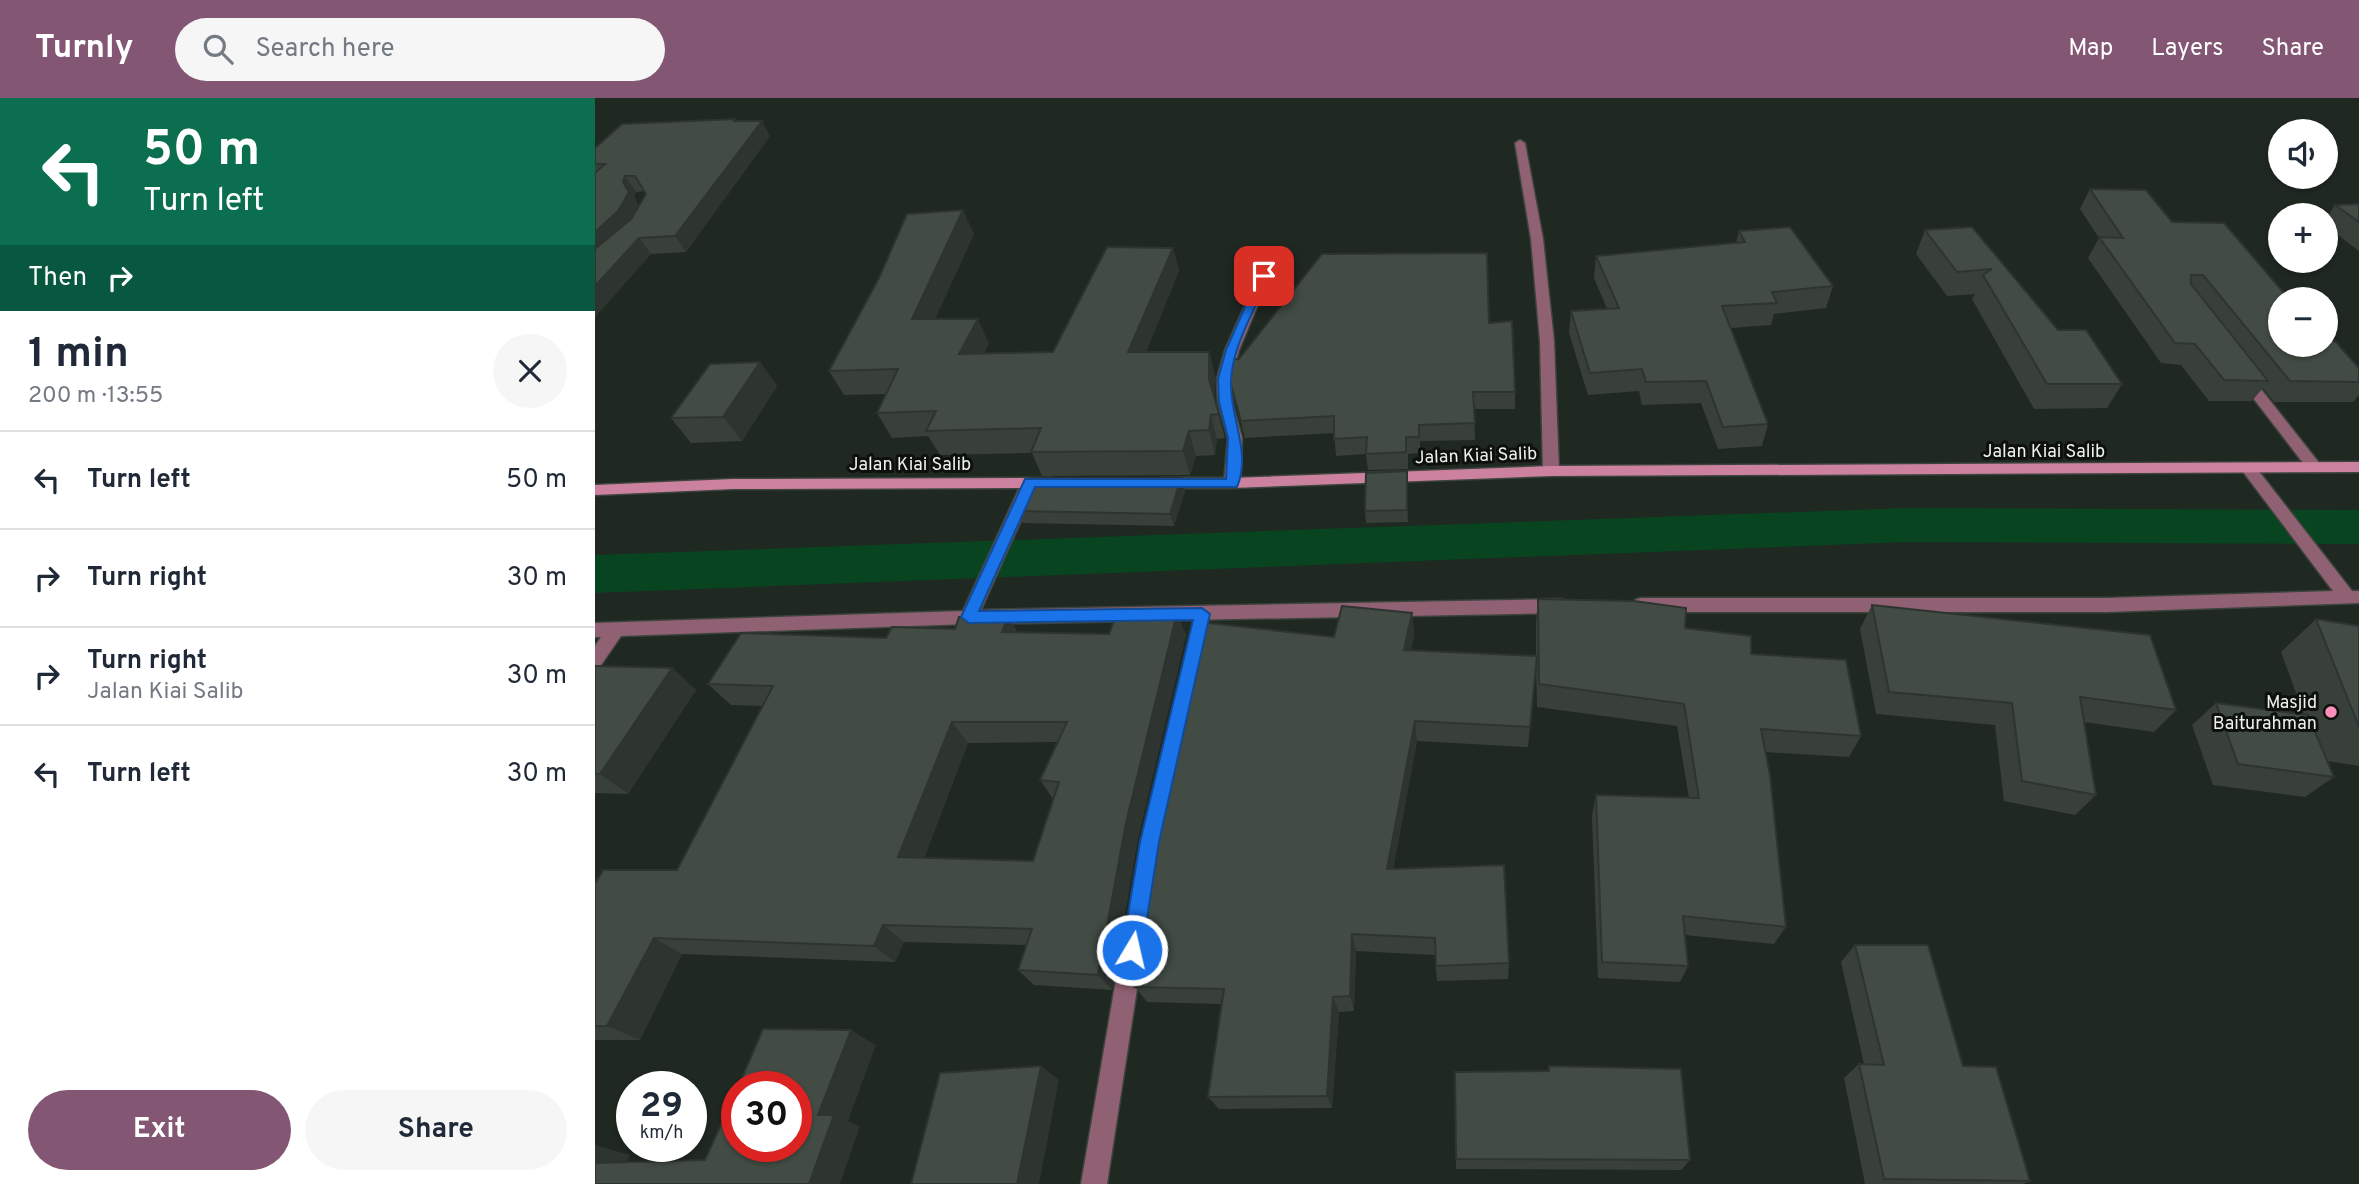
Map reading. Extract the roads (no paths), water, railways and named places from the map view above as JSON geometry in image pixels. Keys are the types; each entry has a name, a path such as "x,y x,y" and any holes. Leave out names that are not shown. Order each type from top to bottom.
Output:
{"street":[{"path":"1520,143 1537,239 1547,341 1551,471"},
{"path":"1232,483 1235,438 1225,402 1224,379 1232,350 1264,276"},
{"path":"2233,363 2315,468"},
{"name":"Jalan Kiai Salib","path":"1151,483 1232,483 1551,471 2359,467"},
{"path":"2249,469 2335,584 2353,597"},
{"path":"972,609 1030,482"},
{"name":"Jalan Kiai Salib","path":"595,490 733,484 1070,483"},
{"path":"1618,606 1894,603 2107,606 2353,597"},
{"path":"595,630 972,609 1200,620 1578,606"},
{"path":"595,660 616,629"},
{"path":"1094,1184 1135,936"}],"waterway":[{"path":"595,574 1908,525 2359,527"}],"place":[{"name":"Masjid Baiturahman","path":"2331,712"}]}
